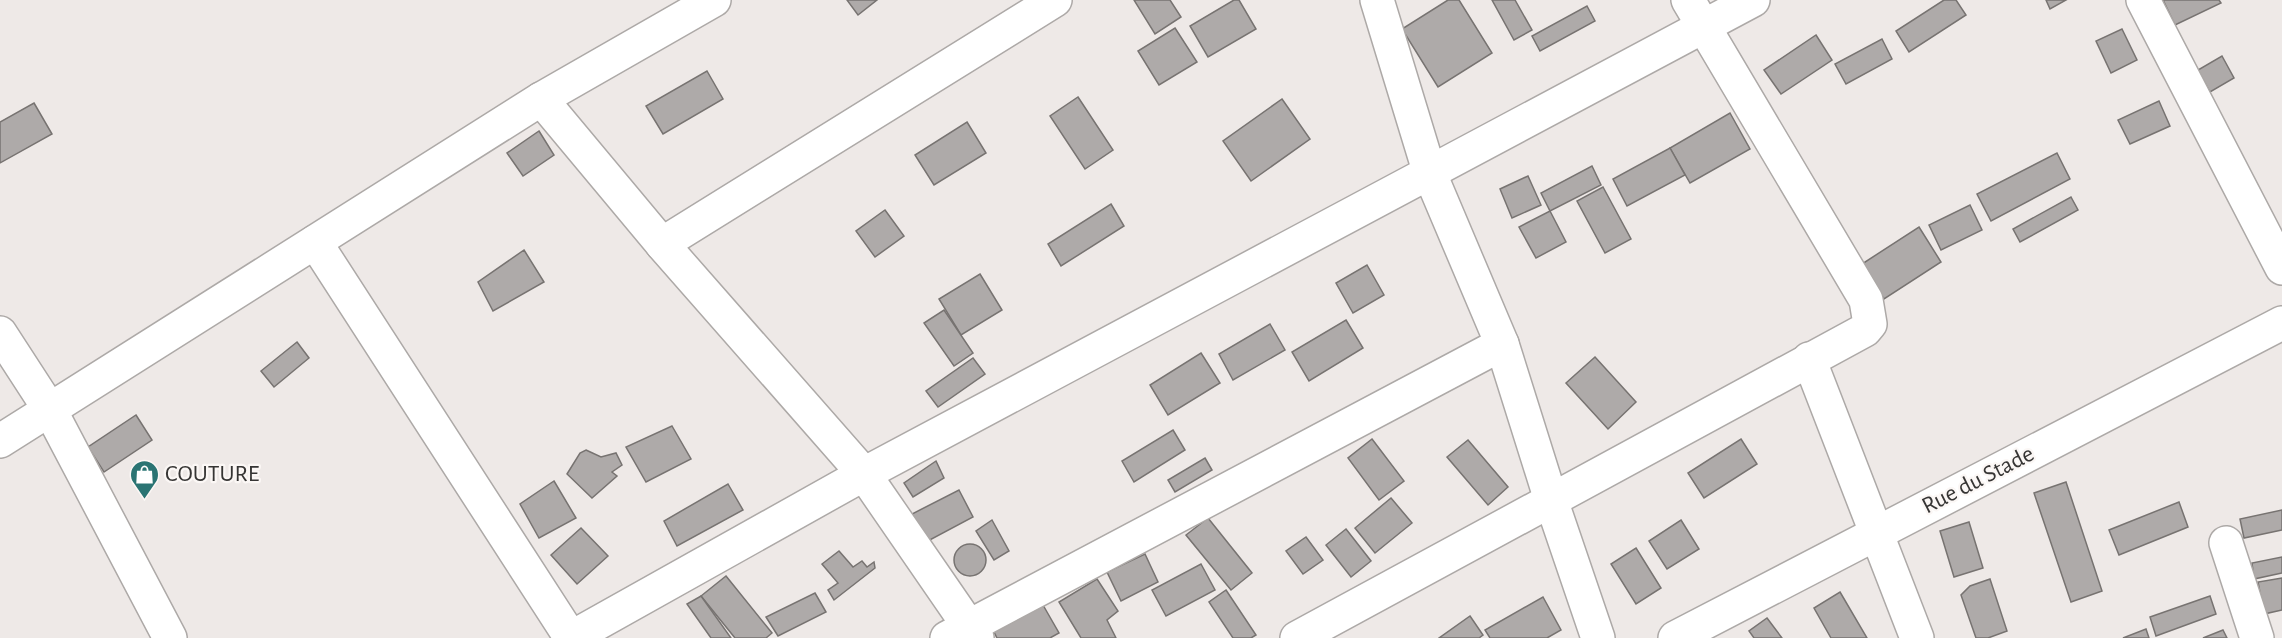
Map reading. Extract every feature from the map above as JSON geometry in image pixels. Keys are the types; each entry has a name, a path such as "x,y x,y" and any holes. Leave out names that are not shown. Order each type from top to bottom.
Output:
{"street":[{"path":"0,441 540,99 714,0"},
{"path":"662,244 1054,0"},
{"path":"1377,0 1430,174 1502,344 1551,500 1598,638"},
{"path":"315,242 571,638 864,474 1430,174 1695,14 1753,0"},
{"path":"2143,0 2282,268"},
{"path":"1297,638 1865,330 1870,324 1866,300 1695,14"},
{"path":"540,99 662,244 864,474 964,634 1502,344"},
{"name":"Rue du Stade","path":"1675,638 2282,323"},
{"path":"0,333 50,410 171,638"},
{"path":"1809,359 1917,638"},
{"path":"2226,543 2257,638"}],"building":[{"path":"847,0 877,0 858,15"},
{"path":"1134,0 1170,0 1181,17 1155,34"},
{"path":"1234,0 1239,0 1256,29 1208,57 1190,26"},
{"path":"1448,0 1459,0 1492,53 1438,87 1402,29"},
{"path":"1492,0 1515,0 1532,30 1514,40"},
{"path":"1944,0 1956,0 1966,15 1909,52 1896,31"},
{"path":"2046,0 2066,0 2050,9"},
{"path":"2163,0 2219,0 2221,3 2175,25"},
{"path":"1587,6 1595,21 1540,51 1532,36"},
{"path":"1175,28 1197,62 1159,85 1138,51"},
{"path":"2122,29 2137,60 2111,73 2096,41"},
{"path":"1816,35 1832,60 1781,94 1764,70"},
{"path":"1882,39 1892,59 1846,84 1835,64"},
{"path":"2222,56 2234,78 2210,92 2198,70"},
{"path":"707,71 723,99 663,134 646,106"},
{"path":"1078,97 1113,150 1085,169 1050,116"},
{"path":"1282,99 1310,139 1251,181 1223,141"},
{"path":"2159,101 2170,126 2130,144 2118,120"},
{"path":"34,103 52,134 0,163 0,122"},
{"path":"1730,113 1750,149 1690,183 1670,148"},
{"path":"967,122 986,153 934,185 915,155"},
{"path":"539,131 554,155 523,176 507,153"},
{"path":"1670,148 1685,175 1627,206 1613,179"},
{"path":"2057,153 2070,179 1991,221 1977,194"},
{"path":"1592,166 1601,185 1550,211 1541,193"},
{"path":"1528,176 1541,205 1512,218 1500,189"},
{"path":"1603,187 1631,239 1605,253 1577,201"},
{"path":"2071,197 2078,210 2020,242 2013,229"},
{"path":"1111,204 1124,226 1061,266 1048,244"},
{"path":"1970,205 1982,230 1941,250 1929,225"},
{"path":"885,210 904,236 875,257 856,231"},
{"path":"1550,211 1566,242 1536,258 1519,227"},
{"path":"1919,227 1941,262 1884,299 1862,264"},
{"path":"524,250 544,282 493,311 478,282"},
{"path":"1367,265 1384,295 1353,313 1336,283"},
{"path":"980,274 1002,310 961,335 939,299"},
{"path":"944,310 973,353 954,366 924,323"},
{"path":"1346,320 1363,348 1309,381 1292,352"},
{"path":"1270,324 1285,350 1233,380 1219,354"},
{"path":"297,342 309,358 274,387 261,371"},
{"path":"1201,353 1220,383 1168,415 1150,385"},
{"path":"1595,357 1636,402 1608,429 1566,383"},
{"path":"973,358 985,374 938,407 926,391"},
{"path":"136,415 152,440 104,472 88,447"},
{"path":"672,426 691,459 646,482 626,447"},
{"path":"1173,430 1185,450 1134,482 1122,461"},
{"path":"1372,439 1404,481 1379,500 1348,458"},
{"path":"1741,439 1757,464 1704,498 1688,473"},
{"path":"1468,440 1508,487 1488,505 1447,457"},
{"path":"586,450 601,457 616,453 622,465 612,472 617,476 592,498 567,474 580,453"},
{"path":"1205,458 1212,470 1175,492 1168,480"},
{"path":"936,461 944,478 913,497 904,483"},
{"path":"554,481 576,518 539,538 520,504"},
{"path":"2066,482 2102,591 2071,602 2034,493"},
{"path":"728,484 743,510 677,546 664,521"},
{"path":"959,490 973,517 926,542 912,514"},
{"path":"1391,498 1412,523 1375,553 1355,528"},
{"path":"2179,502 2188,527 2119,555 2109,530"},
{"path":"2282,510 2282,530 2244,538 2240,519"},
{"path":"1208,518 1252,573 1231,590 1186,535"},
{"path":"992,520 1009,551 994,560 976,531"},
{"path":"1681,520 1699,549 1667,569 1649,541"},
{"path":"1969,522 1983,568 1954,577 1940,531"},
{"path":"581,528 608,556 577,584 551,555"},
{"path":"1346,529 1371,561 1351,577 1326,545"},
{"path":"1306,537 1323,560 1303,574 1286,551"},
{"path":"970,544 981,549 986,560 981,571 970,576 959,571 954,560 959,549"},
{"path":"1636,548 1661,588 1636,604 1611,564"},
{"path":"839,551 853,567 862,561 867,567 874,562 875,568 834,600 828,590 838,583 822,564"},
{"path":"1145,554 1158,582 1121,601 1107,572"},
{"path":"2282,557 2282,573 2254,579 2252,563"},
{"path":"1201,564 1215,590 1166,616 1152,590"},
{"path":"726,576 772,633 766,638 735,638 701,596"},
{"path":"2282,578 2282,610 2264,614 2258,582"},
{"path":"1097,579 1118,611 1107,620 1116,638 1081,638 1059,602"},
{"path":"1990,579 2007,631 1988,638 1976,638 1961,595 1970,586"},
{"path":"1226,590 1256,635 1251,638 1233,638 1209,602"},
{"path":"1840,592 1867,638 1831,638 1814,608"},
{"path":"815,593 826,612 778,636 766,617"},
{"path":"701,596 731,638 711,638 687,604"},
{"path":"2210,596 2216,614 2156,636 2150,617"},
{"path":"1543,597 1561,630 1547,638 1490,638 1485,630"},
{"path":"1043,605 1059,633 1050,638 997,638 994,632"},
{"path":"1470,616 1483,635 1479,638 1439,638"},
{"path":"1767,618 1782,638 1754,638 1749,631"},
{"path":"2146,629 2149,638 2123,638"},
{"path":"2223,630 2227,638 2203,638"}],"place":[{"name":"COUTURE","path":"144,500"}]}
